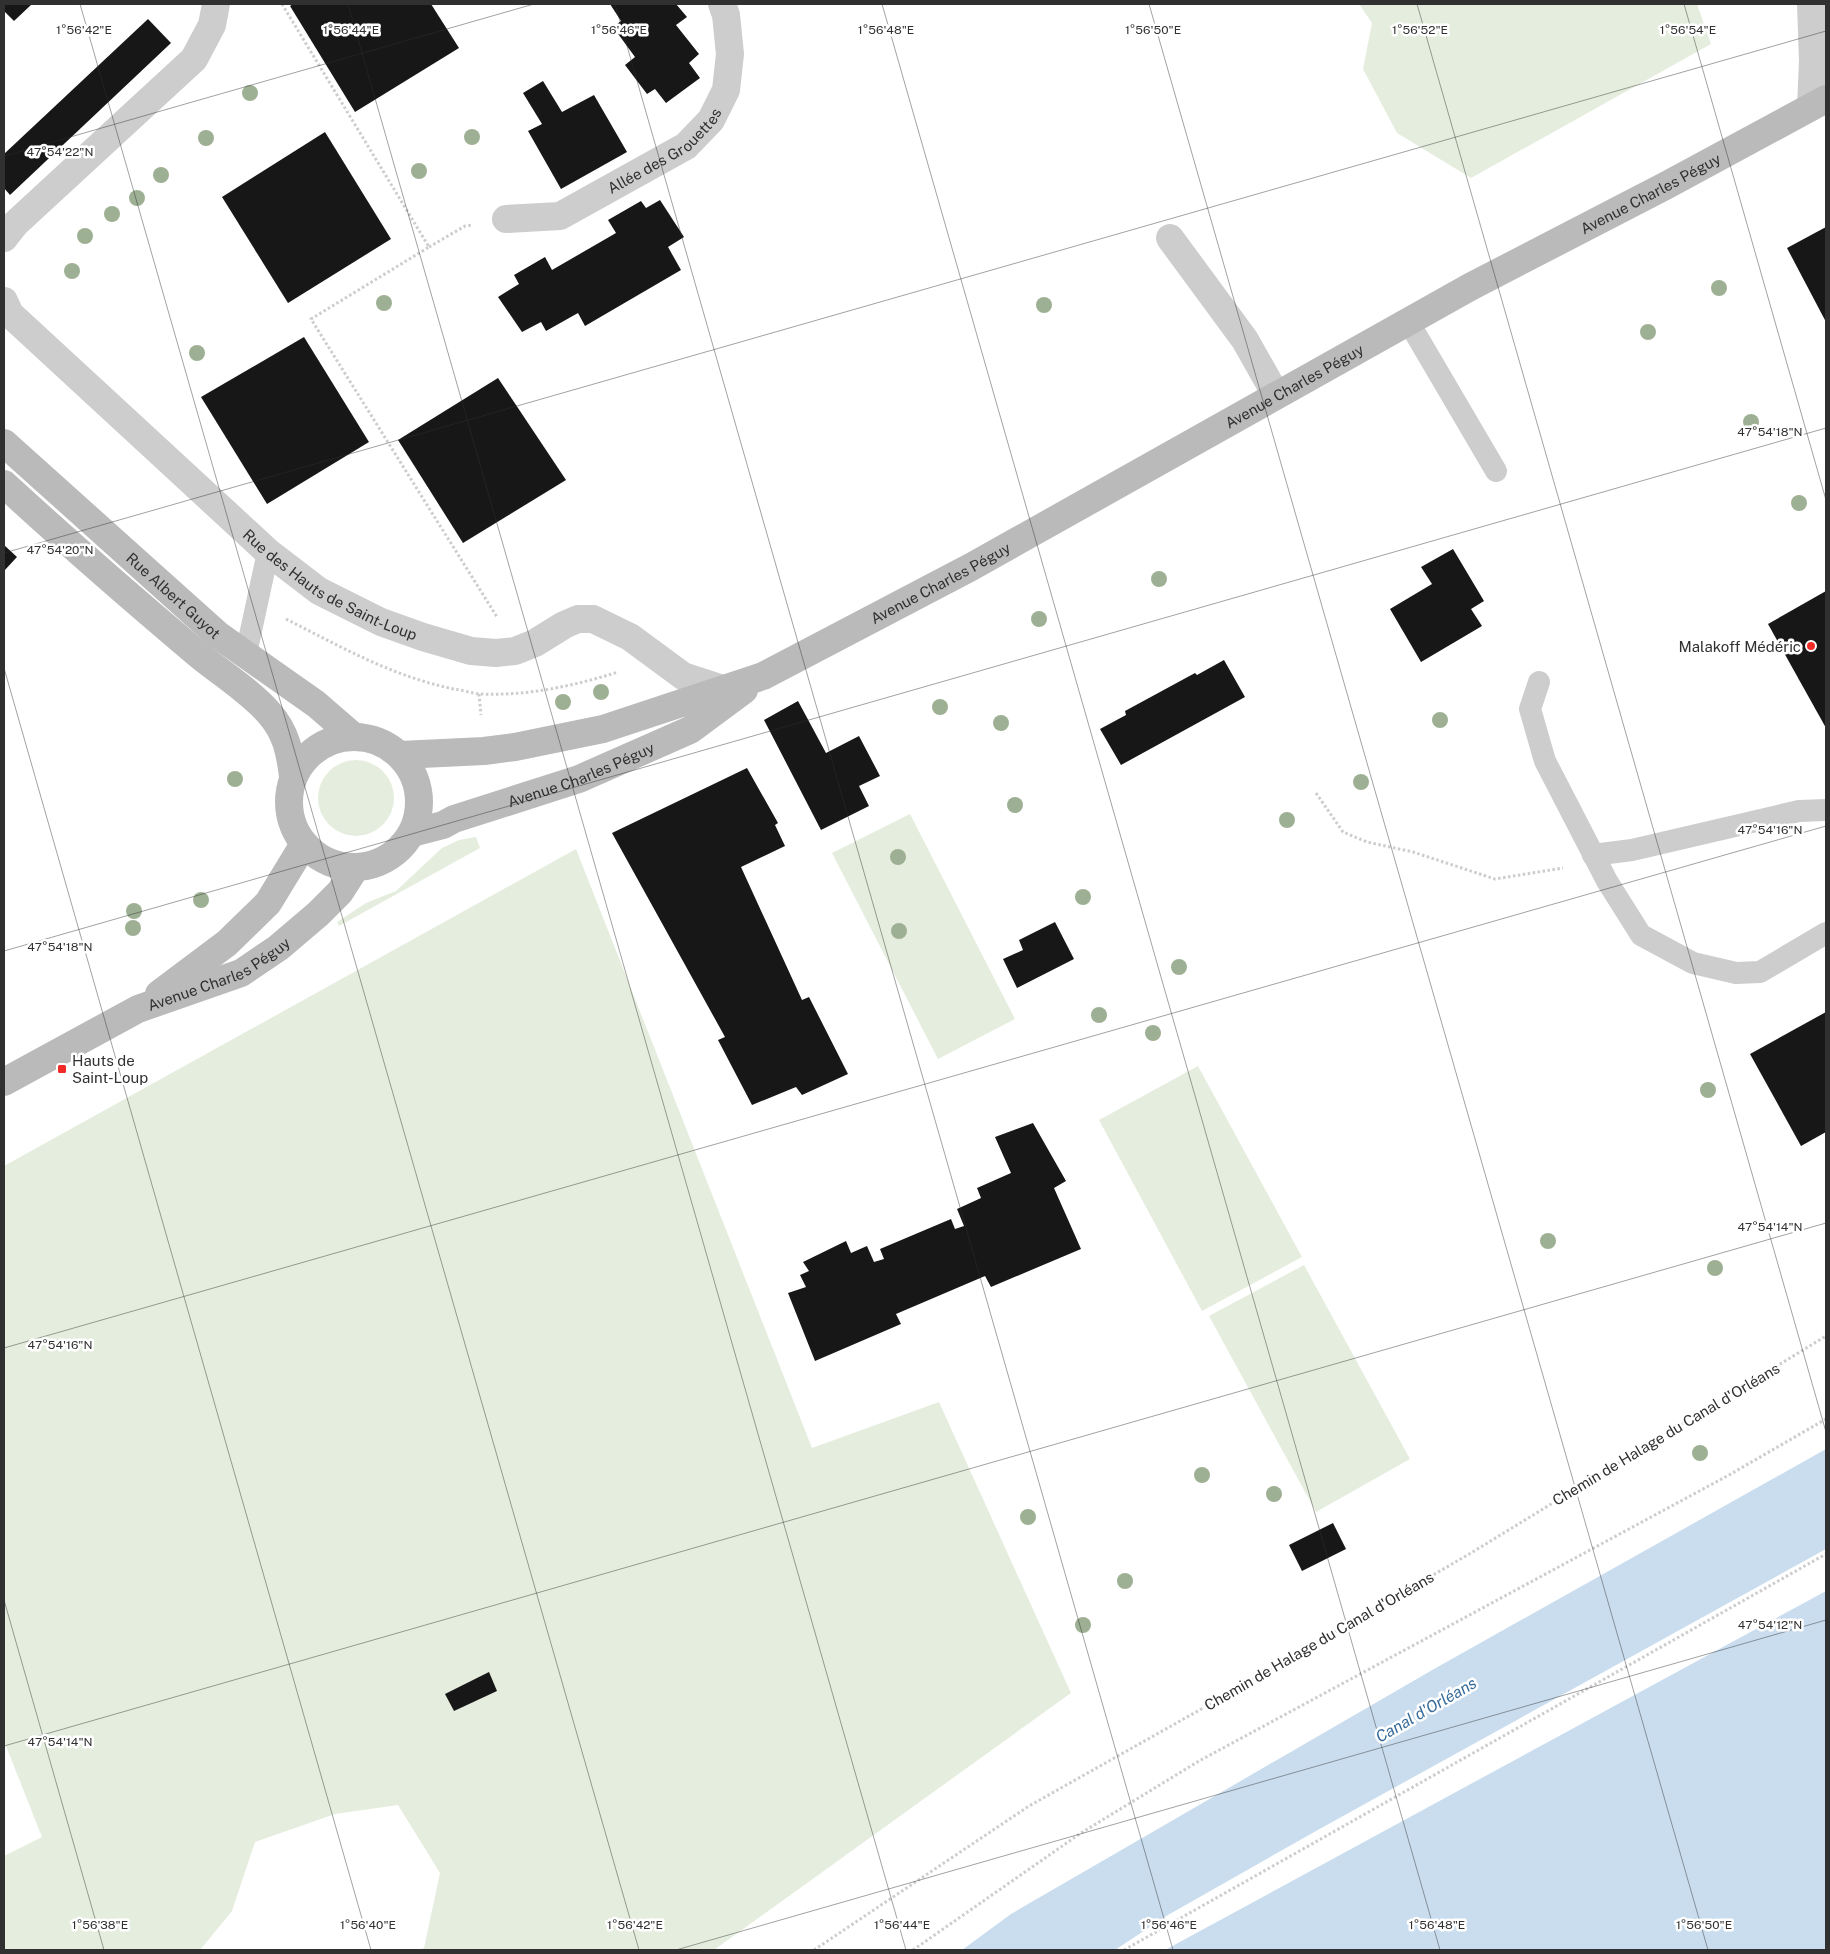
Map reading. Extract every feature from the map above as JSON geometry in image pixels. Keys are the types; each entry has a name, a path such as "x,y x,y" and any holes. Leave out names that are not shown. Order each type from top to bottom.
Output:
{"main road":[{"name":"Avenue Charles Péguy","path":"412,833 443,825 579,779 690,730 763,676 971,568 1408,321 1818,103"},
{"name":"Rue Albert Guyot","path":"4,443 218,635 316,704 352,736"},
{"name":"Rue Albert Guyot","path":"4,484 86,558 270,714 284,735 290,749 293,776"},
{"name":"Avenue Charles Péguy","path":"400,755 516,748 603,729 763,676"},
{"path":"352,736 370,738 386,745 400,755 412,772 419,792 418,813 412,833 397,851 378,863 356,867 337,865 319,857 304,844 290,818 289,797 293,776 303,760 317,747 334,739 352,736"},
{"name":"Avenue Charles Péguy","path":"138,1010 226,943 268,903 304,844"},
{"name":"Avenue Charles Péguy","path":"4,1082 138,1010 241,973 278,948 318,914 340,892 356,867"}],"street":[{"path":"4,238 15,224 194,59 212,25 216,4"},
{"name":"Allée des Grouettes","path":"506,219 560,216 686,146 711,120 726,90 730,54 726,15 722,4"},
{"path":"1811,4 1813,61 1818,103"},
{"path":"1170,238 1245,340 1276,395"},
{"name":"Rue des Hauts de Saint-Loup","path":"4,301 10,314 268,552 318,591 381,622 471,651 496,653 515,651 535,643 564,625 578,619 593,619 630,636 684,676 723,689"}],"lane":[{"path":"1408,321 1496,471"},
{"path":"246,654 268,552"},
{"path":"1539,682 1530,709 1545,761 1607,881 1641,935 1693,963 1736,973 1760,972 1826,933"},
{"path":"1595,858 1799,811 1826,810"}],"path":[{"path":"282,4 429,247"},
{"path":"506,219 465,226 311,319 503,627 508,693"},
{"path":"479,694 481,720"},
{"path":"1316,793 1344,832 1367,842 1413,852 1495,879 1595,858"},
{"name":"Chemin de Halage du Canal d'Orléans","path":"814,1950 1029,1806 1228,1694 1471,1553 1826,1336"},
{"path":"913,1950 1081,1833 1199,1761 1729,1475 1826,1419"},
{"path":"1124,1950 1826,1554"}],"green space":[{"path":"1359,4 1697,4 1711,44 1471,178 1397,133 1363,69 1372,23"},
{"path":"349,760 363,760 377,766 388,777 394,791 391,813 383,825 363,836 349,836 335,830 324,819 318,805 318,791 324,777 335,766"},
{"path":"910,814 1015,1019 938,1059 832,853"},
{"path":"476,837 480,848 339,926 337,922 366,903 396,891 442,848 459,840"},
{"path":"576,849 812,1448 939,1402 1071,1693 714,1950 419,1950 424,1948 440,1873 398,1805 335,1814 255,1842 232,1911 200,1950 4,1950 4,1856 42,1837 4,1741 4,1166"},
{"path":"1198,1066 1302,1257 1202,1311 1099,1120"},
{"path":"1304,1265 1410,1459 1316,1512 1209,1316"}],"water":[{"name":"Canal d'Orléans","path":"1826,1449 1826,1549 1316,1831 1168,1915 1115,1950 962,1950 1011,1914 1434,1669"},
{"path":"1826,1591 1826,1950 1165,1950"}],"building":[{"path":"4,4 32,4 14,21 4,11"},
{"path":"293,4 431,4 459,48 355,112 290,6"},
{"path":"610,4 676,4 687,17 676,25 699,54 689,63 700,78 666,103 655,89 647,94 625,65 635,57 613,27 621,21"},
{"path":"148,19 171,43 10,195 4,188 4,154"},
{"path":"543,81 562,112 594,95 627,152 561,189 528,131 542,124 523,93"},
{"path":"325,132 391,239 288,303 222,197"},
{"path":"660,200 684,237 668,247 681,270 585,326 578,313 546,331 541,322 522,332 498,297 519,284 514,275 545,257 552,270 616,233 608,220 641,201 646,208"},
{"path":"1826,227 1826,322 1787,248"},
{"path":"304,337 369,442 267,504 201,397"},
{"path":"498,378 566,480 463,543 398,440"},
{"path":"4,545 17,557 4,571"},
{"path":"1453,549 1484,601 1471,609 1482,626 1421,662 1390,609 1432,584 1421,567"},
{"path":"1826,591 1826,728 1768,624"},
{"path":"1224,660 1245,697 1121,765 1100,729 1126,715 1125,711 1195,673 1197,675"},
{"path":"798,701 826,753 859,736 880,776 859,786 869,806 821,830 764,720"},
{"path":"747,768 778,823 775,825 785,846 741,867 802,1000 809,997 848,1074 802,1095 796,1087 752,1105 718,1040 725,1037 612,833"},
{"path":"1055,922 1074,959 1017,988 1003,959 1023,950 1019,940"},
{"path":"1826,1012 1826,1132 1801,1146 1750,1054"},
{"path":"1033,1123 1066,1181 1054,1188 1081,1249 991,1287 985,1276 896,1314 901,1324 815,1361 788,1293 806,1287 800,1275 809,1271 803,1262 846,1241 851,1253 867,1246 874,1262 884,1259 880,1249 951,1219 955,1229 964,1226 957,1209 981,1198 977,1188 1011,1173 995,1137"},
{"path":"1333,1523 1346,1549 1302,1571 1289,1545"},
{"path":"489,1672 497,1691 454,1711 445,1694"}],"place":[{"name":"Malakoff Médéric","path":"1811,646"},
{"name":"Hauts de Saint-Loup","path":"62,1069"}]}
